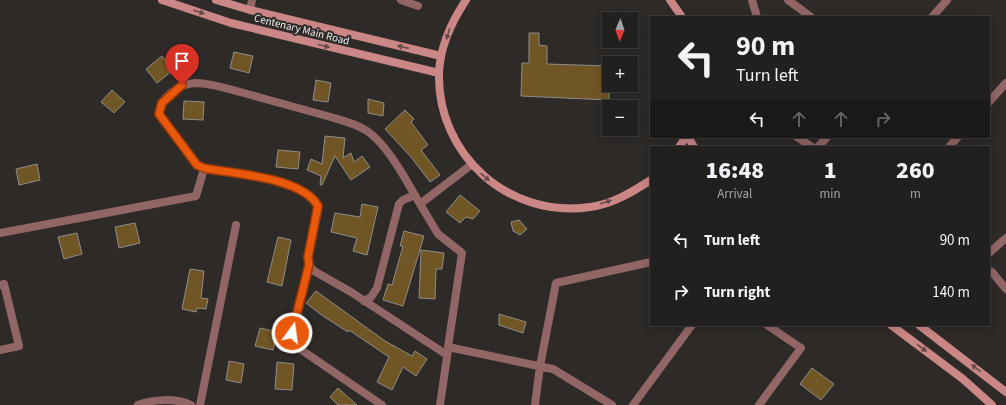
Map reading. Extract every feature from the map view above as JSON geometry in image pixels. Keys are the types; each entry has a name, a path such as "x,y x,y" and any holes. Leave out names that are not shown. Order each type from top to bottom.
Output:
{"street":[{"name":"Centenary Main Road","path":"162,0 231,23 439,73"},
{"name":"Centenary Main Road","path":"216,0 250,10 441,56"},
{"path":"250,10 252,0"},
{"path":"401,0 418,6"},
{"path":"466,0 450,27 441,56 439,73 442,106 452,137 471,165 496,187 525,201 558,208 591,207 623,197 650,181"},
{"path":"670,0 681,16"},
{"path":"752,0 757,16"},
{"path":"788,0 810,16"},
{"path":"933,16 947,0"},
{"path":"990,101 1006,82"},
{"path":"382,405 300,349 293,342 292,333 309,265 308,257 318,212 318,206 315,199 299,189 282,182 204,168 192,159 159,114 162,103 182,85 196,83 225,88 293,106 359,126 374,136 400,169 438,234 462,253 440,405"},
{"path":"680,146 686,138"},
{"path":"798,138 810,146"},
{"path":"819,146 826,138"},
{"path":"950,146 957,138"},
{"path":"420,204 471,165"},
{"path":"0,233 196,196 204,168"},
{"path":"364,301 371,297 377,288 399,204 402,200 415,195"},
{"path":"200,405 236,225"},
{"path":"990,252 1006,238"},
{"path":"535,405 540,366 556,283 650,262"},
{"path":"309,265 314,271 448,351 552,369 612,405"},
{"path":"990,271 1006,289"},
{"path":"0,285 4,284 19,346 0,350"},
{"path":"633,405 691,326"},
{"path":"759,405 801,348 768,326"},
{"path":"892,326 963,379 992,405"},
{"path":"920,326 1006,392"},
{"path":"138,405 148,401 172,401 191,405"}],"building":[{"path":"529,33 539,33 539,45 547,46 547,64 602,66 602,92 609,92 609,100 521,96 522,63 529,63"},
{"path":"234,52 253,56 249,73 230,68"},
{"path":"162,56 173,70 157,83 146,69"},
{"path":"316,80 331,83 328,102 313,100"},
{"path":"112,90 125,102 114,113 101,102"},
{"path":"368,99 384,103 383,116 368,113"},
{"path":"184,101 204,102 203,120 183,119"},
{"path":"405,110 414,119 411,122 428,145 421,150 440,175 430,182 411,157 385,129"},
{"path":"325,136 345,138 343,158 351,153 354,162 362,156 370,167 351,180 335,156 322,185 320,185 321,176 307,170 311,159 322,164"},
{"path":"278,150 300,152 298,169 276,167"},
{"path":"37,164 40,180 19,185 16,169"},
{"path":"460,195 480,211 473,219 466,217 460,223 446,212"},
{"path":"362,204 378,207 367,255 353,251 357,238 331,232 335,213 360,217"},
{"path":"519,220 527,229 520,235 513,231 511,222"},
{"path":"135,223 140,243 119,248 115,227"},
{"path":"404,231 424,236 403,306 383,300 388,284 392,285 403,246 400,246"},
{"path":"77,233 82,254 64,259 58,237"},
{"path":"278,237 291,240 282,286 267,282"},
{"path":"421,250 444,253 442,269 436,269 435,299 419,298"},
{"path":"190,269 204,271 201,298 208,299 206,309 197,308 196,312 182,309"},
{"path":"316,291 385,341 412,356 415,351 427,359 416,376 403,367 392,390 377,382 389,357 349,330 348,332 323,316 306,303"},
{"path":"499,314 526,322 523,333 499,325"},
{"path":"260,328 278,332 273,350 255,346"},
{"path":"229,361 244,364 241,383 226,380"},
{"path":"277,362 294,364 292,390 275,389"},
{"path":"812,368 834,384 821,400 800,384"},
{"path":"338,388 357,405 338,405 330,397"}],"route":[{"path":"182,85 173,91 162,103 159,108 159,114 197,165 204,168 282,182 299,189 315,199 318,206 318,212 308,257 309,265 292,333"}]}
